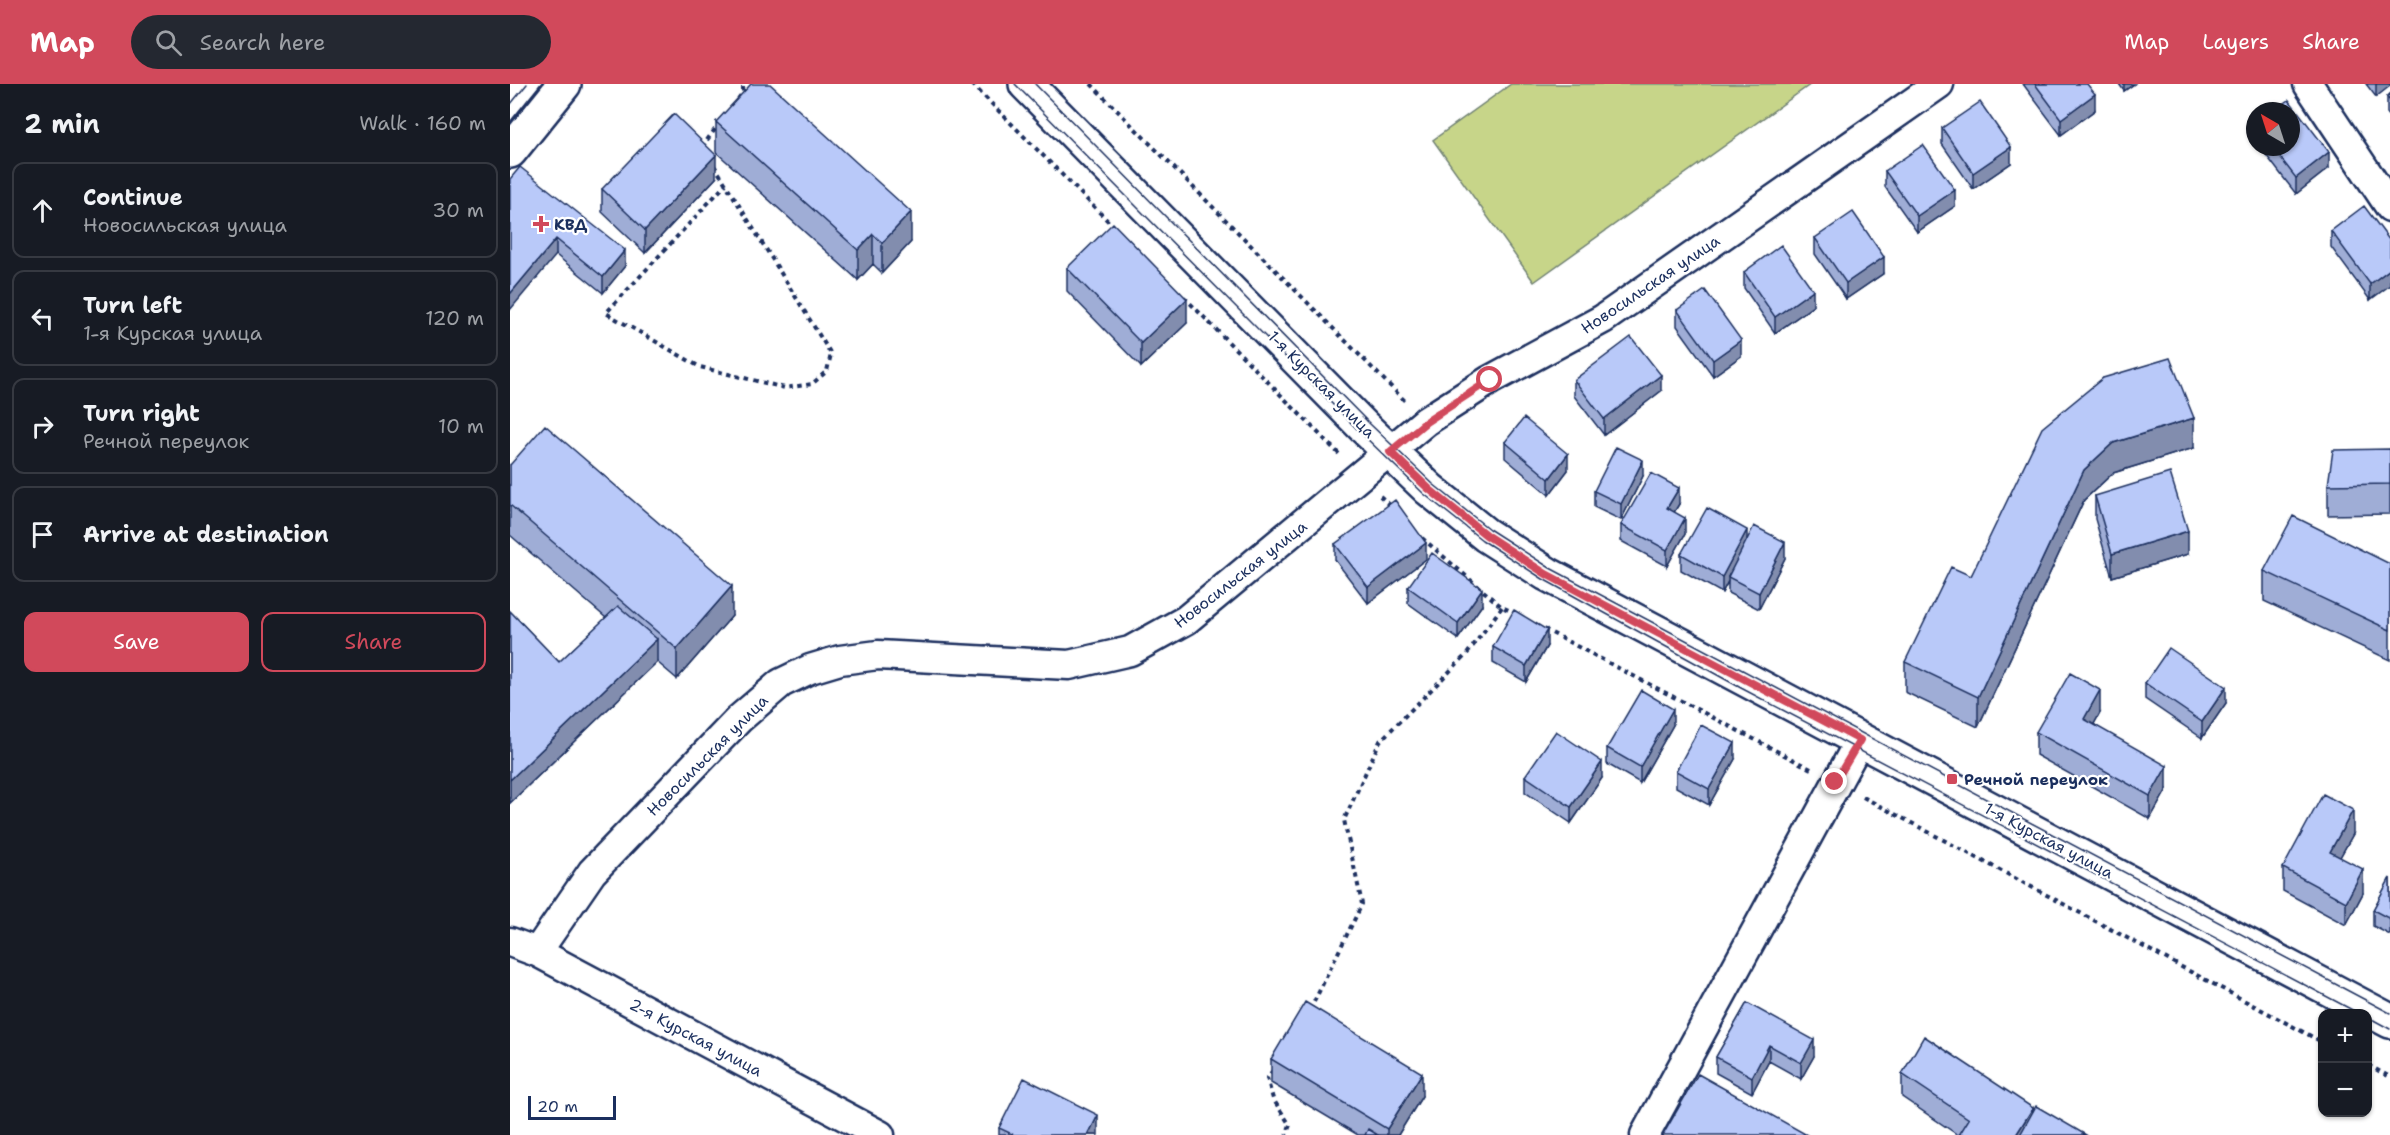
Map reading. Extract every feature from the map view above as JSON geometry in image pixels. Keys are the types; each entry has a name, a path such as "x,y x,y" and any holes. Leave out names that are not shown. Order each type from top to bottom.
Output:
{"main road":[{"path":"510,151 564,84"},
{"name":"1-я Курская улица","path":"1026,84 1390,452 1429,489 1486,535 1546,574 2390,1021"}],"street":[{"name":"Новосильская улица","path":"537,952 592,872 739,719 781,683 810,669 840,660 878,655 1069,665 1130,651 1186,620 1426,422 1490,380 1603,319 1939,84"},
{"path":"2308,84 2390,207"},
{"path":"1645,1135 1860,740"},
{"name":"2-я Курская улица","path":"510,942 537,952 880,1135"}],"path":[{"path":"737,100 743,92 743,84"},
{"path":"972,84 1121,234"},
{"path":"1091,84 1426,422"},
{"path":"723,118 704,144 726,184 831,354 827,371 813,384 785,388 700,367 606,313 726,184"},
{"path":"1179,293 1361,476"},
{"path":"1306,1017 1362,904 1344,820 1380,741 1467,654 1502,607"},
{"path":"1274,1068 1268,1078 1273,1099 1290,1125 1286,1135"},
{"path":"2372,1068 2390,1077"}],"green space":[{"path":"1511,84 1811,84 1534,282 1433,140"}],"building":[{"path":"751,84 770,84 911,212 882,243 873,234 858,250 716,122"},
{"path":"2035,84 2087,84 2095,94 2061,119"},
{"path":"1980,102 2011,147 1973,173 1942,128"},
{"path":"674,114 716,155 645,230 602,189"},
{"path":"2300,114 2329,152 2296,178 2279,156 2300,156"},
{"path":"1923,145 1955,190 1917,216 1885,171"},
{"name":"КВД","path":"520,167 625,250 603,277 556,239 510,294 510,179"},
{"path":"2364,206 2390,241 2390,269 2370,284 2331,231"},
{"path":"1853,212 1884,257 1846,283 1815,238"},
{"path":"1113,223 1187,299 1141,343 1067,268"},
{"path":"1781,245 1813,290 1775,317 1744,272"},
{"path":"1705,290 1741,340 1713,360 1677,310"},
{"path":"1631,337 1661,375 1604,419 1574,380"},
{"path":"2170,358 2194,418 2113,443 2084,470 1978,697 1905,662 1951,567 1971,576 2042,428 2103,378"},
{"path":"1524,418 1568,454 1549,479 1505,442"},
{"path":"545,425 732,586 677,649 510,505 510,465"},
{"path":"1616,447 1643,460 1621,504 1594,491"},
{"path":"2390,449 2390,484 2328,485 2333,450"},
{"path":"1651,473 1679,488 1667,508 1685,518 1667,550 1621,525"},
{"path":"2170,473 2188,531 2112,554 2095,496"},
{"path":"1395,500 1426,543 1368,587 1335,544"},
{"path":"1707,508 1747,530 1722,577 1681,554"},
{"path":"2293,516 2390,564 2390,630 2264,571"},
{"path":"1754,526 1785,542 1759,593 1728,577"},
{"path":"1432,553 1482,589 1458,623 1408,587"},
{"path":"618,606 657,639 510,780 510,611 559,662"},
{"path":"1514,610 1547,630 1526,666 1493,647"},
{"path":"2169,648 2226,687 2202,722 2145,683"},
{"path":"2070,673 2100,690 2084,719 2167,766 2150,796 2036,732"},
{"path":"1641,690 1673,709 1640,767 1607,748"},
{"path":"1701,725 1735,743 1709,789 1676,771"},
{"path":"1556,731 1602,762 1571,807 1525,776"},
{"path":"2323,794 2353,810 2330,852 2363,869 2346,902 2283,868"},
{"path":"2390,878 2390,919 2373,910"},
{"path":"1305,1002 1422,1073 1387,1129 1271,1059"},
{"path":"1747,1003 1814,1040 1801,1063 1769,1045 1752,1077 1716,1057"},
{"path":"1924,1036 2033,1108 2016,1135 1959,1135 1969,1119 1902,1074"},
{"path":"1698,1074 1807,1135 1663,1135"},
{"path":"1024,1078 1098,1115 1088,1135 1014,1135 999,1128"},
{"path":"2036,1106 2086,1135 2020,1135"},
{"path":"1368,1129 1378,1135 1365,1135"}],"tram line":[{"path":"510,105 527,84"},
{"path":"510,125 543,84"},
{"path":"1015,84 1361,433 1424,494 1482,540 1543,579 1741,688 2351,1009"},
{"path":"1035,84 1370,424 1433,484 1489,529 1550,568 2390,1013"},
{"path":"2372,1019 2390,1029"}],"place":[{"name":"КВД","path":"541,224"},
{"name":"Речной переулок","path":"1952,779"}],"route":[{"path":"1490,380 1426,422 1390,452 1429,489 1486,535 1546,574 1860,740 1835,782"}]}
